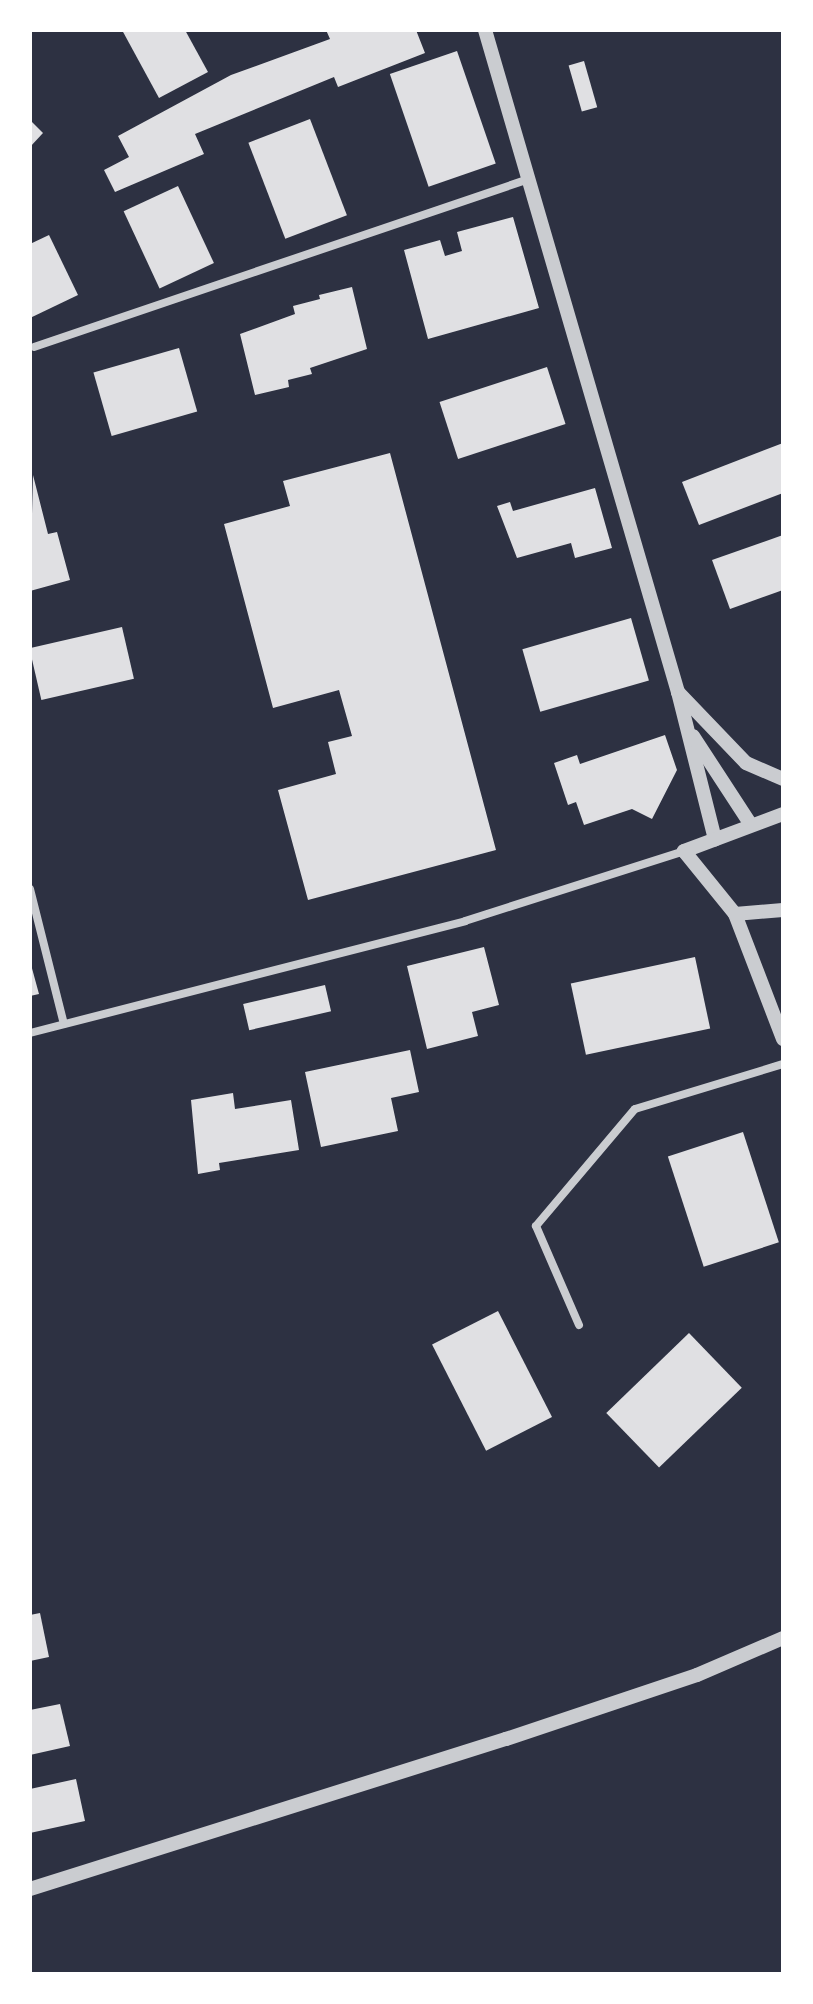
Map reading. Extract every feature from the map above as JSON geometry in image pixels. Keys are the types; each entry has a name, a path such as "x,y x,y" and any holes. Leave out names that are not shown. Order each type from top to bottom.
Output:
{"street":[{"path":"485,30 678,692 715,839"},
{"path":"34,347 529,179"},
{"path":"678,692 746,763 783,779"},
{"path":"686,726 751,825"},
{"path":"30,1033 465,921 684,851 783,814"},
{"path":"684,851 735,914 783,1039"},
{"path":"30,889 64,1024"},
{"path":"735,914 783,910"},
{"path":"579,1325 536,1226 635,1109 783,1064"},
{"path":"30,1889 506,1739 697,1675 783,1638"}],"building":[{"path":"122,30 185,30 208,72 159,98"},
{"path":"326,30 416,30 425,53 338,87 334,77 195,134 204,154 115,192 104,170 129,157 118,136 231,75 330,39"},
{"path":"457,51 496,164 429,187 390,74"},
{"path":"584,61 597,107 582,112 569,65"},
{"path":"310,119 347,215 285,239 248,143"},
{"path":"30,120 43,133 30,147"},
{"path":"178,186 214,263 160,288 124,211"},
{"path":"513,217 539,308 428,339 404,250 440,240 445,256 462,251 457,232"},
{"path":"49,235 78,295 30,318 30,244"},
{"path":"352,287 367,349 310,368 312,374 288,380 289,387 255,395 240,334 295,314 293,306 320,299 319,295"},
{"path":"179,348 197,411 112,436 93,373"},
{"path":"547,367 566,424 458,459 440,402"},
{"path":"783,443 783,493 699,525 682,482"},
{"path":"390,453 496,850 308,900 278,790 336,774 328,742 352,736 339,690 273,708 224,524 290,506 283,481"},
{"path":"33,475 48,534 57,532 70,580 30,591"},
{"path":"595,488 612,548 575,558 571,543 517,558 497,506 510,502 513,511"},
{"path":"783,535 783,590 730,609 712,560"},
{"path":"631,618 649,680 540,712 522,649"},
{"path":"122,627 134,679 41,700 30,648"},
{"path":"665,735 677,770 652,819 632,809 584,825 576,802 568,805 554,763 577,755 580,764"},
{"path":"484,947 499,1005 472,1012 478,1036 427,1049 407,966"},
{"path":"695,957 710,1028 586,1055 571,983"},
{"path":"30,961 39,994 30,996"},
{"path":"325,985 331,1011 249,1030 243,1004"},
{"path":"410,1050 419,1092 391,1098 398,1131 321,1147 305,1072"},
{"path":"233,1093 235,1109 291,1100 299,1150 219,1163 220,1170 198,1174 191,1100"},
{"path":"743,1132 779,1242 704,1267 668,1156"},
{"path":"498,1311 552,1417 486,1451 432,1345"},
{"path":"689,1333 742,1388 659,1468 606,1413"},
{"path":"40,1613 49,1657 30,1661 30,1615"},
{"path":"60,1704 70,1746 30,1755 30,1710"},
{"path":"76,1779 85,1821 30,1833 30,1789"}]}
